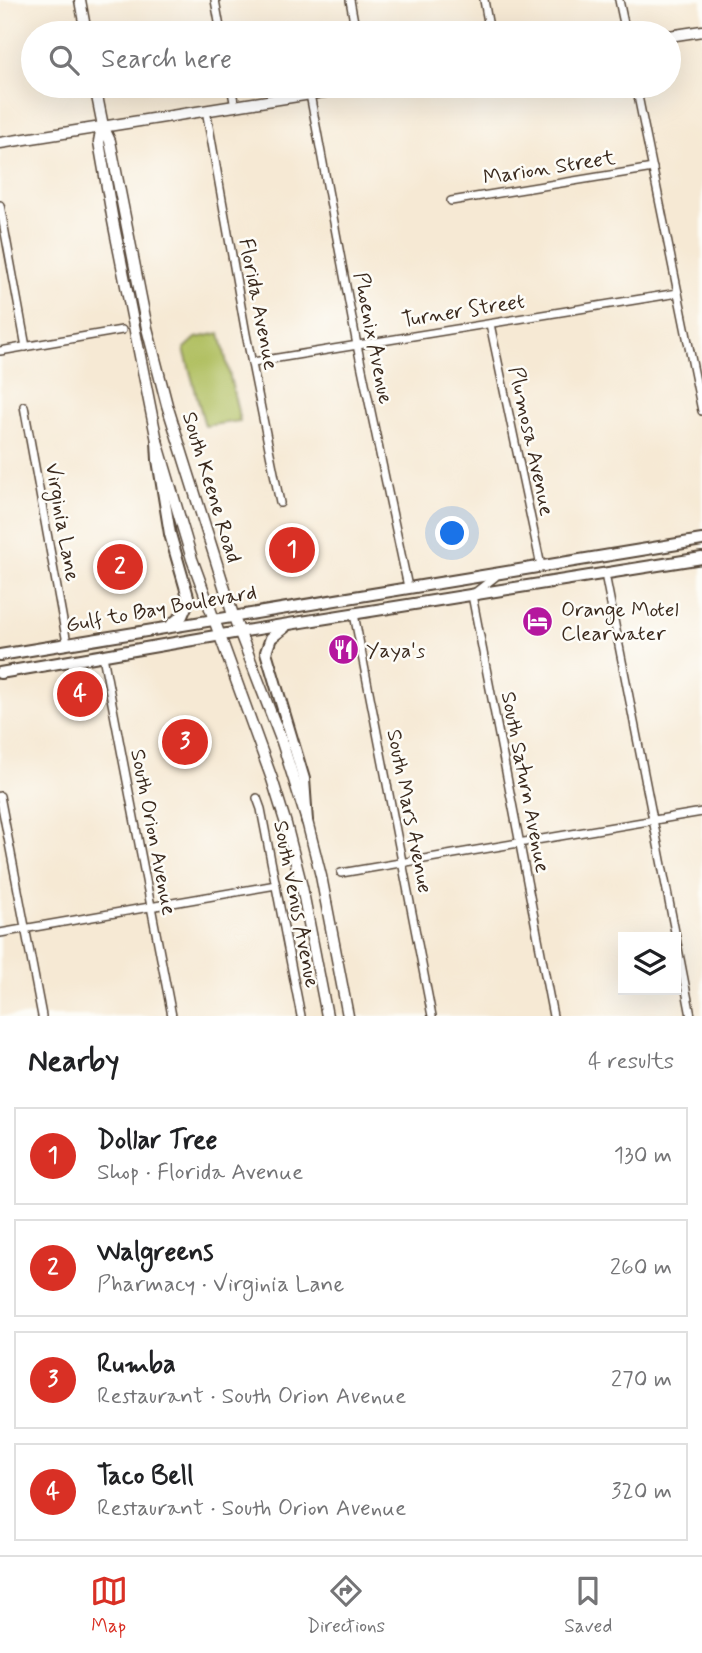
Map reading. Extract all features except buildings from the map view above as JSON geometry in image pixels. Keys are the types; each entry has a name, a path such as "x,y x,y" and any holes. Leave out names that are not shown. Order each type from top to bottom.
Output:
{"main road":[{"path":"80,0 84,21"},
{"path":"681,34 702,31"},
{"name":"South Keene Road","path":"97,98 103,126 110,141 147,328 167,405 233,615 282,742 307,821 321,876 348,1016"},
{"path":"0,143 287,98"},
{"name":"South Keene Road","path":"103,126 99,142 158,441 179,518 286,824 302,887 327,1016"},
{"path":"158,441 158,460 170,534 189,600 182,616 169,626"},
{"name":"Gulf to Bay Boulevard","path":"0,654 702,540"},
{"name":"Gulf to Bay Boulevard","path":"0,673 702,558"},
{"path":"289,624 271,638 266,652 304,779 307,821"}],"street":[{"path":"215,0 219,21"},
{"path":"350,0 354,21"},
{"path":"484,0 488,21"},
{"path":"619,0 623,21"},
{"path":"233,98 235,107"},
{"name":"Phoenix Avenue","path":"311,98 357,345 408,587"},
{"path":"638,98 702,411"},
{"name":"Florida Avenue","path":"206,110 246,334 280,503"},
{"name":"Marion Street","path":"451,201 653,168"},
{"path":"0,205 26,347"},
{"name":"Turner Street","path":"253,362 678,293"},
{"name":"Plumosa Avenue","path":"490,324 541,566"},
{"path":"0,351 122,330"},
{"name":"Virginia Lane","path":"24,406 67,643"},
{"path":"472,595 488,581 506,571"},
{"path":"605,574 675,932"},
{"name":"South Saturn Avenue","path":"472,595 553,1016"},
{"name":"South Mars Avenue","path":"354,614 432,1016"},
{"name":"South Orion Avenue","path":"103,656 172,1016"},
{"path":"0,796 42,1016"},
{"name":"South Venus Avenue","path":"257,799 301,1016"},
{"path":"341,873 702,812"},
{"path":"0,933 276,885"},
{"path":"681,964 691,1016"}],"green space":[{"path":"220,333 240,421 205,426 184,349 196,338"}],"place":[{"name":"Dollar Tree","path":"292,550"},
{"name":"Walgreens","path":"120,567"},
{"name":"Orange Motel Clearwater","path":"538,621"},
{"name":"Yaya's","path":"343,650"},
{"name":"Taco Bell","path":"80,694"},
{"name":"Rumba","path":"185,742"}]}
